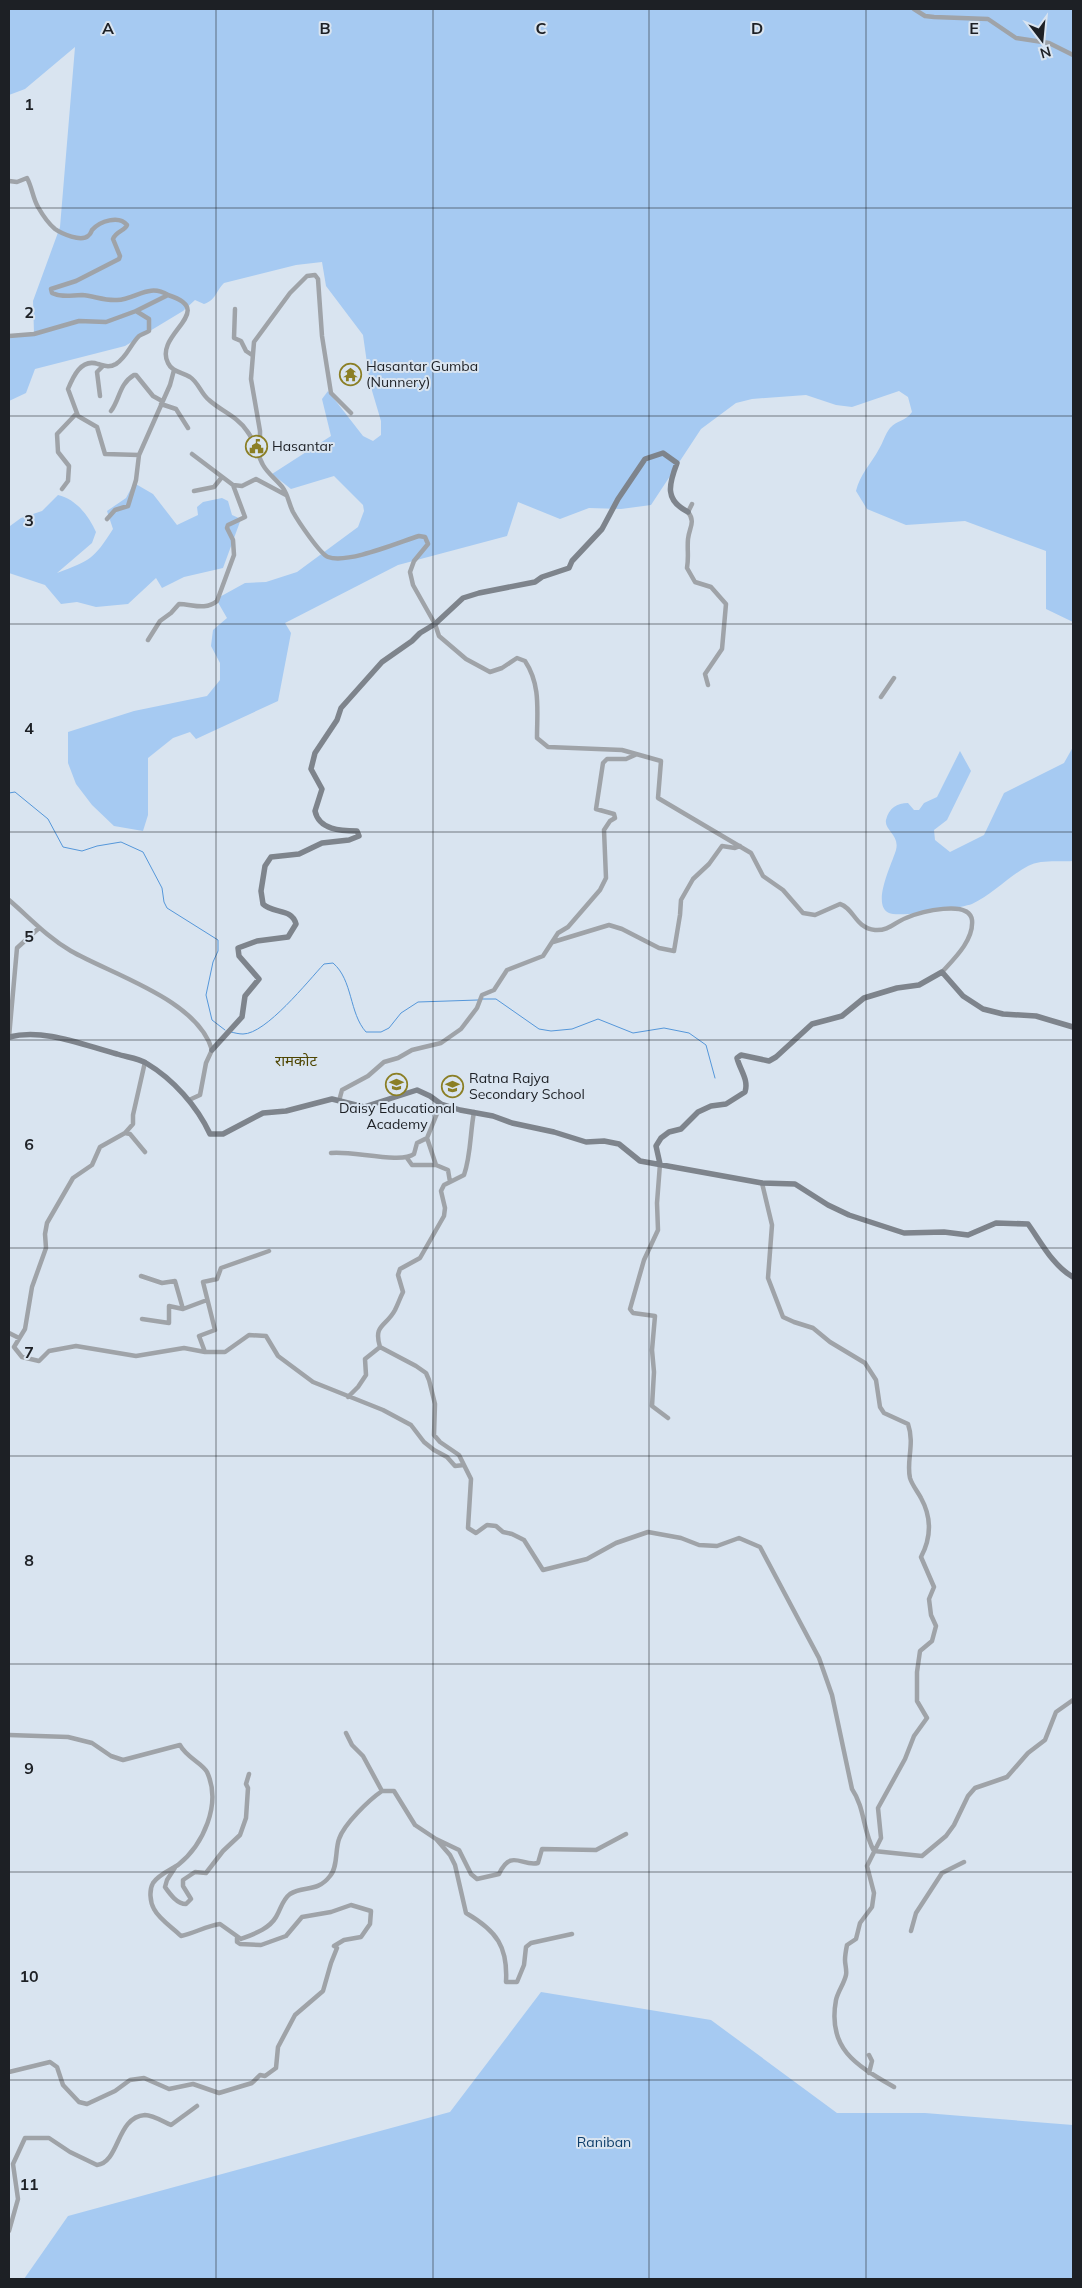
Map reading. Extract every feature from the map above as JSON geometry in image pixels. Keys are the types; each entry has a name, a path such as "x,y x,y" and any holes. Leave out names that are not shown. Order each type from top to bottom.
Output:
{"street":[{"path":"914,9 925,16 988,19 1016,38 1049,43 1073,55"},
{"path":"9,182 17,182 27,178 37,207 47,220 56,230 75,237 89,236 99,224 106,221 121,221 127,225 126,228 114,235 113,239 120,256 119,259 76,281 51,289 52,293 64,296 83,295 117,300 149,290 162,291 182,301 188,309 188,317 166,346 168,363 174,370 190,377 209,401 240,422 248,431 263,465 282,487 293,512 326,556 350,558 419,536 426,537 428,544 414,561 410,572 413,585 435,624 439,636 466,659 490,672 502,668 516,658 525,661 536,681 537,738 548,747 622,750 661,761 658,798 751,853 763,876 783,890 803,914 815,915 840,904 845,905 862,925 877,930 893,927 905,918 938,909 963,909 970,914 972,922 964,949 942,972 919,986 897,988 864,998 842,1016 812,1024 769,1061 741,1055 737,1058 739,1068 746,1081 745,1092 726,1104 710,1106 698,1112 681,1129 669,1132 661,1138 656,1146 660,1164 658,1230 644,1260 630,1309 632,1313 655,1316 652,1350 654,1372 652,1406 668,1418"},
{"path":"257,449 260,432 251,379 254,342 290,293 307,276 315,275 318,279 322,336 331,393 351,413"},
{"path":"9,336 34,334 79,321 106,322 136,311 168,295"},
{"path":"235,308 234,338 241,341 246,350 252,355"},
{"path":"136,311 149,319 149,331 139,337 122,360 109,367 94,363 87,364 77,370 68,392 76,414 97,427 105,454 139,455"},
{"path":"100,396 97,372 103,366"},
{"path":"107,519 113,511 128,506 136,480 139,455 156,420 174,370"},
{"path":"111,412 122,387 136,375 161,403 176,409 188,428"},
{"path":"62,489 68,481 69,466 58,452 57,434 76,414"},
{"path":"189,1100 200,1095 206,1063 212,1050 242,1017 245,996 259,979 239,956 238,948 257,941 288,936 295,929 294,917 263,904 261,891 266,862 271,857 299,854 322,842 349,840 359,836 357,830 324,826 316,816 315,807 322,790 311,769 316,753 337,720 341,708 382,662 435,624 463,598 535,582 542,577 569,568 572,561 602,529 618,499 645,459 663,453 677,462 671,480 671,499 678,507 688,512 693,521 687,542 690,555 686,568 695,582 710,587 724,599 727,609 722,648 705,674 708,685"},
{"path":"148,640 160,621 171,613 178,604 199,607 213,604 217,601 234,555 235,548 227,528 228,525 245,517 233,485 227,478 222,477 192,454"},
{"path":"194,491 214,487 222,477"},
{"path":"233,485 242,486 256,479 287,496"},
{"path":"688,512 692,504"},
{"path":"880,698 894,678"},
{"path":"339,1101 342,1090 368,1076 384,1062 398,1058 412,1050 441,1043 461,1029 477,1008 482,994 494,990 507,970 543,956 554,942 558,933 568,927 582,908 600,890 606,878 604,830 610,820 615,818 614,814 596,809 603,763 607,759 626,759 635,755"},
{"path":"554,942 608,925 622,929 659,948 674,951 681,900 692,879 709,864 722,846 735,848 740,846"},
{"path":"9,900 39,928 71,951 135,981 183,1011 209,1037 212,1050"},
{"path":"39,928 17,948 9,1036 19,1034 54,1036 145,1062 189,1100 210,1134 222,1134 264,1113 286,1110 324,1100 339,1101 364,1107 417,1090 428,1094 441,1104 586,1142 604,1141 619,1144 640,1161 762,1183 796,1184 828,1205 849,1215 904,1233 944,1232 968,1235 996,1223 1028,1224 1063,1270 1073,1277"},
{"path":"942,972 963,996 983,1009 1003,1014 1036,1016 1073,1027"},
{"path":"145,1062 133,1115 133,1124 125,1133 100,1147 92,1166 73,1178 47,1224 45,1234 46,1248 32,1287 25,1329 14,1347 22,1357 39,1361 49,1351 76,1346 136,1356 184,1348 205,1352 225,1352 249,1335 266,1336 278,1356 313,1382 382,1410 411,1425 434,1450 447,1457 455,1466 464,1465"},
{"path":"436,1165 427,1138 441,1104"},
{"path":"474,1112 469,1140 469,1161 464,1175 444,1185 441,1191 445,1208 428,1247 420,1258 400,1269 398,1275 403,1292 391,1316 378,1329 377,1337 380,1347 399,1356 426,1373 432,1387 435,1404 434,1435 440,1442 459,1455 471,1479 468,1528 476,1533 487,1525 496,1526 503,1532 524,1540 543,1570 586,1559 616,1543 648,1532 681,1538 699,1545 716,1546 739,1538 760,1547 819,1658 832,1695 852,1789 858,1798 867,1835 874,1851"},
{"path":"125,1133 130,1134 145,1152"},
{"path":"331,1153 354,1153 379,1157 407,1158 414,1154 417,1143 427,1138"},
{"path":"407,1158 412,1165 436,1165 448,1170 450,1182"},
{"path":"762,1183 772,1225 768,1278 783,1317 813,1328 830,1342 865,1363 876,1380 880,1407 884,1413 908,1424 912,1436 910,1477 924,1504 929,1523 928,1543 920,1557 934,1587 929,1599 931,1614 936,1626 932,1641 920,1650 917,1672 917,1701 927,1718 914,1736 905,1759 878,1808 880,1838 867,1866 874,1893 872,1907 860,1924 856,1939 847,1945 846,1974 836,2001 835,2032 844,2050 852,2061 894,2087"},
{"path":"205,1352 199,1336 215,1330 203,1282 217,1279 221,1268 269,1251"},
{"path":"141,1276 158,1283 175,1281 183,1309"},
{"path":"142,1319 169,1323 169,1306 183,1309 207,1300"},
{"path":"9,1333 19,1338"},
{"path":"348,1397 366,1375 365,1359 380,1347"},
{"path":"874,1851 922,1856 946,1836 954,1825 968,1796 975,1788 1007,1777 1028,1752 1045,1740 1056,1712 1073,1700"},
{"path":"346,1733 352,1745 363,1756 382,1791"},
{"path":"9,1735 68,1737 92,1743 111,1756 123,1760 180,1745 190,1758 206,1771 210,1786 212,1813 203,1836 190,1854 153,1882 150,1895 153,1909 181,1936 193,1933 205,1926 220,1924 242,1940 262,1930 276,1918 284,1900 289,1895 299,1890 313,1889 331,1875 339,1839 359,1812 382,1791 394,1791 415,1825 436,1839 459,1850 471,1874 477,1879 499,1874 507,1863 515,1860 533,1864 538,1863 542,1849 596,1850 626,1834"},
{"path":"177,1865 165,1886 181,1904 186,1904 191,1900 183,1886 183,1880 195,1872 206,1873 223,1851 240,1835 246,1818 248,1788 246,1784 249,1774"},
{"path":"436,1839 450,1855 466,1913 487,1927 501,1944 506,1961 506,1982 517,1982 524,1965 523,1958 526,1947 531,1943 572,1934"},
{"path":"911,1931 916,1913 942,1873 964,1862"},
{"path":"9,2072 50,2062 57,2067 63,2085 79,2102 87,2104 115,2091 130,2080 144,2078 169,2089 193,2084 219,2093 252,2083 260,2075 265,2076 276,2068 278,2047 295,2015 323,1991 330,1963 336,1953 337,1948 334,1946 344,1940 361,1937 370,1924 371,1911 351,1905 331,1912 302,1917 286,1936 261,1945 240,1944 237,1942 237,1938"},
{"path":"869,2055 872,2062 869,2073"},
{"path":"9,2231 18,2199 13,2164 25,2138 49,2138 70,2152 97,2164 102,2164 110,2158 121,2131 136,2118 145,2115 171,2125 197,2106"}],"green space":[{"path":"9,9 1073,9 1073,622 1046,609 1046,551 965,521 906,525 867,509 856,491 858,485 890,428 907,418 912,412 908,397 899,391 852,407 836,405 806,395 752,399 736,403 701,429 651,505 621,509 589,508 560,519 518,502 507,536 398,565 285,623 291,633 278,701 196,739 190,732 173,738 148,758 148,815 143,831 114,826 92,805 76,784 68,763 68,732 134,711 207,696 220,680 220,663 211,646 213,630 227,618 216,599 245,583 266,582 297,572 358,527 364,511 363,505 334,476 291,489 272,474 331,436 322,399 328,391 363,436 373,441 381,435 381,421 370,384 363,335 326,286 322,262 296,265 224,283 208,302 204,304 195,300 183,311 125,346 35,369 26,393 9,401 9,337 34,333 33,301 60,227 75,47 25,89 9,95"},
{"path":"134,483 153,494 177,525 198,515 197,507 203,502 222,498 228,501 232,515 241,519 223,568 184,577 162,588 156,578 128,604 96,607 77,602 61,604 45,585 9,573 9,523 10,526 21,518 42,511 58,495 71,500 81,509 90,520 96,532 92,543 57,573 84,562 101,547 113,529 107,511 126,498"},
{"path":"1073,747 1073,861 1033,864 1021,870 979,900 966,906 904,914 889,913 884,909 882,893 897,845 896,840 887,827 886,820 889,812 894,807 908,803 914,810 919,810 924,803 937,797 960,751 971,771 947,820 934,830 935,840 950,852 984,835 1004,793 1064,763"},
{"name":"Raniban","path":"541,1992 711,2020 837,2113 925,2113 1073,2125 1073,2279 24,2279 68,2216 450,2112"}],"waterway":[{"path":"9,793 15,792 48,819 63,847 82,851 121,842 143,852 162,888 167,908 218,940 218,951 213,962 206,995 212,1020 225,1030"},
{"path":"231,1032 243,1034 252,1032 263,1025 275,1016 324,964 333,963 344,978 356,1016 366,1032 381,1032 389,1028 401,1013 418,1002 478,1000"},
{"path":"482,999 496,999 539,1029 551,1031 572,1029 598,1019 633,1033 664,1028 689,1033 706,1045 715,1078"}],"place":[{"name":"Hasantar Gumba (Nunnery)","path":"350,374"},
{"name":"Hasantar","path":"256,446"},
{"name":"Daisy Educational Academy","path":"397,1085"},
{"name":"Ratna Rajya Secondary School","path":"453,1086"}],"district":[{"name":"रामकोट","path":"296,1060"}]}
